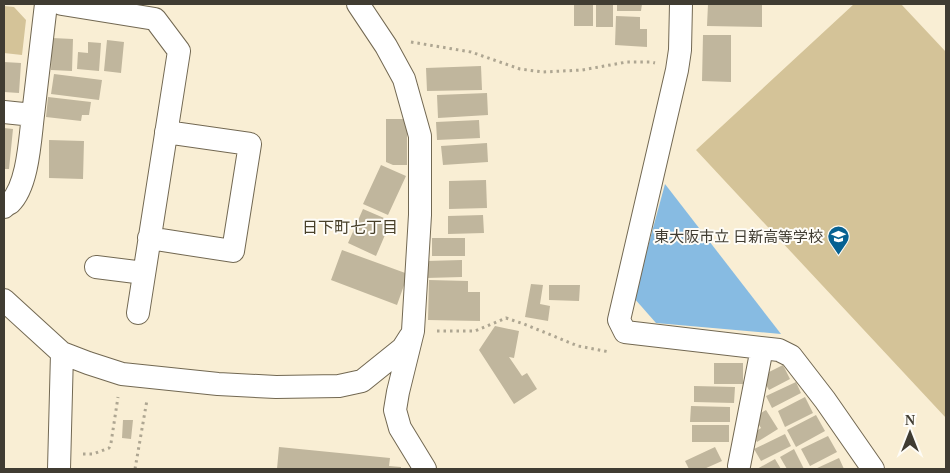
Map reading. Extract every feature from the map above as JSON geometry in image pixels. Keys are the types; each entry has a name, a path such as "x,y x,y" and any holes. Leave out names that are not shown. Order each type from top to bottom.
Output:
{"street":[{"path":"4,207 11,202 20,188 26,166 46,4"},
{"path":"62,4 155,19 179,51 138,313"},
{"path":"358,4 386,46 404,79 420,136 420,215 413,331 395,410 400,428 426,469"},
{"path":"681,4 680,50 677,70 619,320 625,332 779,350 791,356 825,400 873,469"},
{"path":"4,112 33,115"},
{"path":"150,238 233,251 250,144 166,132"},
{"path":"96,267 144,273"},
{"path":"4,300 62,353 122,374 218,384 276,387 339,386 362,381 403,348 413,331"},
{"path":"739,466 762,348"},
{"path":"59,462 62,353"}],"path":[{"path":"386,46 411,42 420,43 471,52 520,69 543,72 582,70 627,62 651,62 677,70"},
{"path":"413,331 475,331 506,318 578,346 615,352"},
{"path":"59,462 93,454 108,448 111,443 122,374"},
{"path":"135,469 151,377"}],"shaded area":[{"name":"東大阪市立 日新高等学校","path":"854,4 901,4 946,52 946,418 696,150"},
{"path":"4,6 14,7 26,20 22,55 4,53"}],"water":[{"path":"665,184 781,334 656,323 634,298"}],"building":[{"path":"574,4 593,4 593,26 574,26"},
{"path":"596,4 613,4 613,27 596,27"},
{"path":"617,4 642,4 641,11 617,11"},
{"path":"708,4 762,4 762,27 707,26"},
{"path":"616,16 640,17 640,29 647,29 647,47 615,45"},
{"path":"703,35 731,35 731,82 702,81"},
{"path":"52,38 73,39 72,71 51,70"},
{"path":"107,40 124,42 121,73 104,71"},
{"path":"88,42 101,43 99,71 77,69 78,52 88,53"},
{"path":"4,62 21,63 19,93 4,92"},
{"path":"481,66 482,90 427,91 426,68"},
{"path":"54,74 102,80 99,100 51,94"},
{"path":"487,93 488,115 438,118 437,95"},
{"path":"48,97 91,102 89,115 82,115 81,121 46,117"},
{"path":"386,119 407,119 407,165 393,165 386,162"},
{"path":"479,120 480,138 437,140 436,122"},
{"path":"4,128 13,129 9,169 4,169"},
{"path":"49,140 84,141 83,179 49,178"},
{"path":"487,143 488,162 443,165 441,146"},
{"path":"381,165 406,176 388,215 363,204"},
{"path":"486,180 487,208 449,209 449,181"},
{"path":"363,209 391,221 376,256 348,243"},
{"path":"483,215 484,233 448,234 448,216"},
{"path":"432,238 465,238 465,256 432,256"},
{"path":"342,250 408,274 397,305 331,280"},
{"path":"462,260 462,277 426,278 426,261"},
{"path":"429,280 468,281 468,292 480,292 480,321 428,320"},
{"path":"531,284 543,285 540,304 550,306 548,321 525,317"},
{"path":"549,285 580,285 579,301 549,300"},
{"path":"495,326 519,331 514,358 509,357 522,376 527,373 537,389 514,404 479,350"},
{"path":"714,363 743,363 743,384 714,384"},
{"path":"783,365 790,379 769,390 761,376"},
{"path":"796,382 801,393 772,408 766,396"},
{"path":"694,386 735,387 734,403 694,402"},
{"path":"805,397 813,413 785,427 778,411"},
{"path":"691,406 730,407 730,422 690,422"},
{"path":"766,410 778,429 757,442 752,434 761,428 754,417"},
{"path":"816,415 825,431 796,447 787,430"},
{"path":"123,420 133,420 131,439 122,438"},
{"path":"692,425 729,425 729,442 692,442"},
{"path":"785,434 791,446 761,461 754,449"},
{"path":"828,436 837,452 810,466 801,449"},
{"path":"279,447 390,458 389,466 401,467 401,469 277,469"},
{"path":"715,447 722,461 704,469 689,469 685,461"},
{"path":"794,449 804,469 787,469 780,457"},
{"path":"839,458 844,469 815,469"},
{"path":"775,459 781,469 757,469"}],"place":[{"name":"東大阪市立 日新高等学校","path":"839,256"}],"district":[{"name":"日下町七丁目","path":"350,227"}]}
